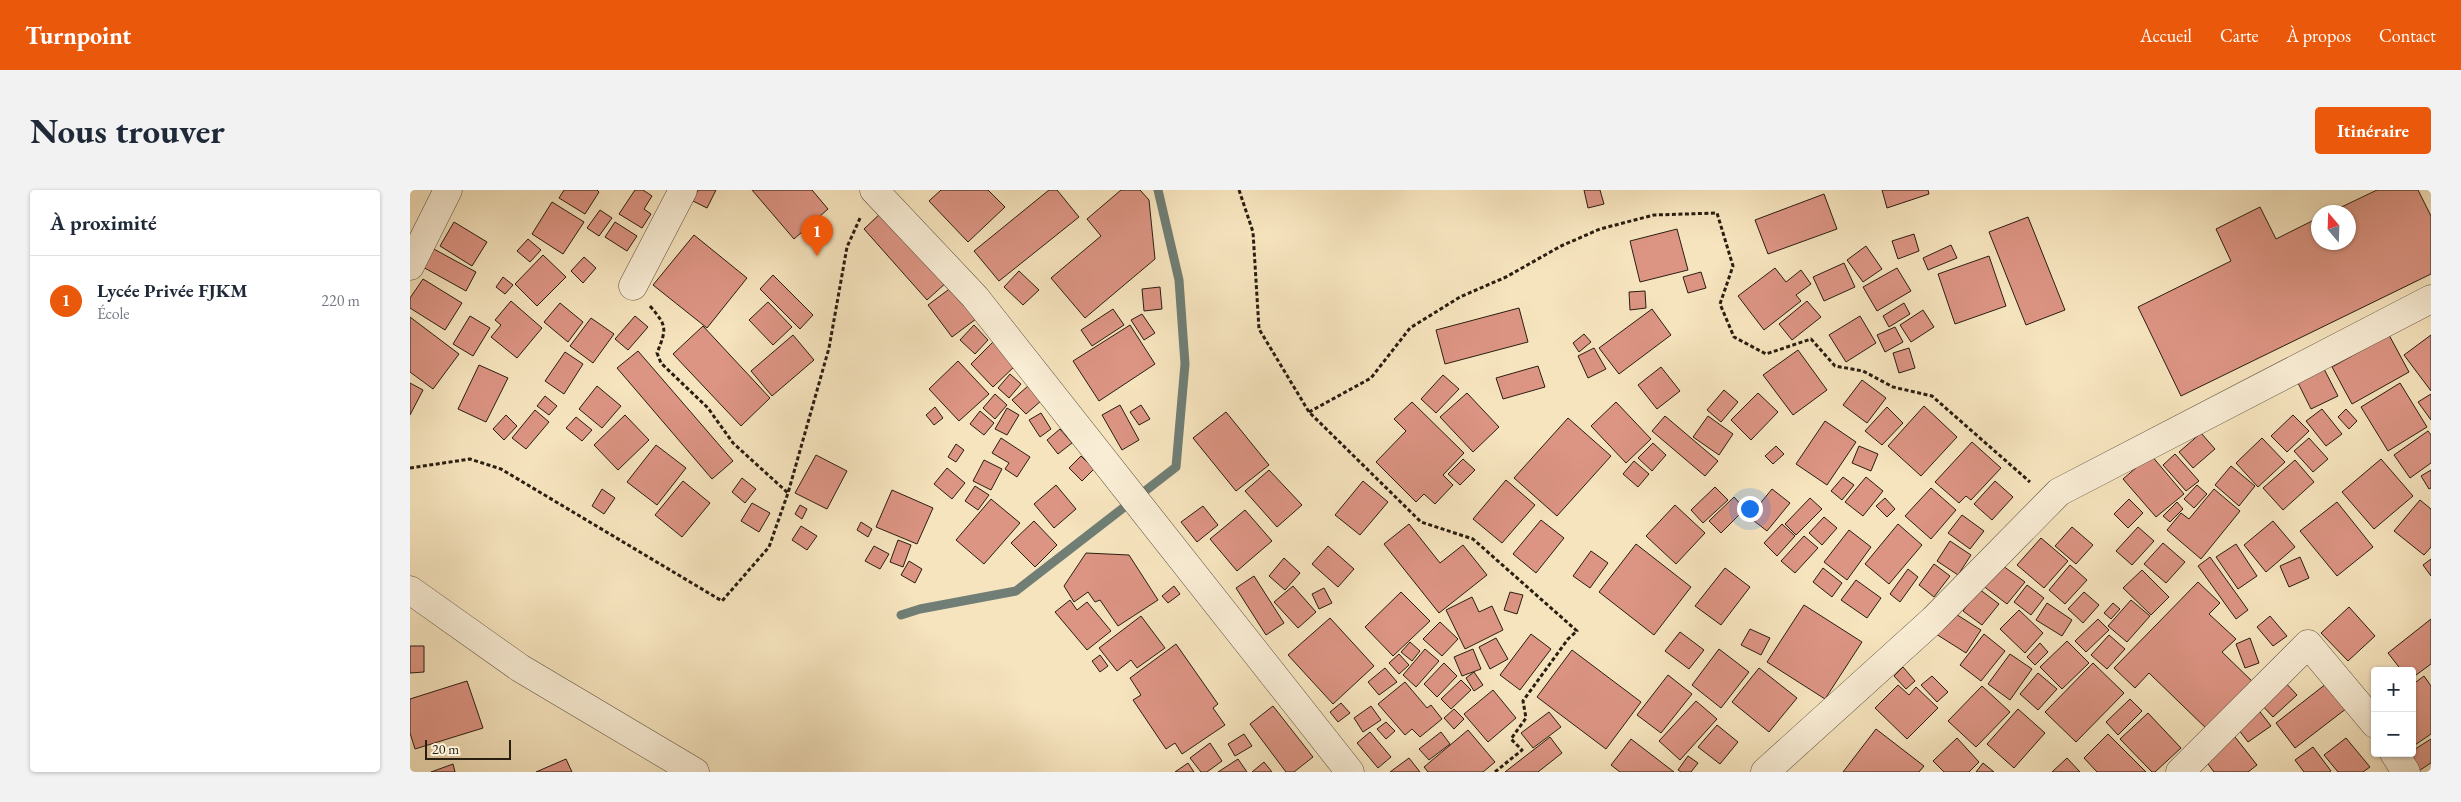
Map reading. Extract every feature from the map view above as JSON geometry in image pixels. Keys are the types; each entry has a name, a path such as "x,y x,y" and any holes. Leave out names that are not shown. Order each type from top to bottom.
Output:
{"street":[{"path":"410,266 448,190"},
{"path":"633,286 683,190"},
{"path":"886,194 975,297 1109,464 1350,772"},
{"path":"1766,772 1933,620 2052,502 2059,492 2431,299"},
{"path":"410,590 520,668 695,772"},
{"path":"2180,772 2308,644 2371,719"},
{"path":"2397,757 2406,772"}],"path":[{"path":"1239,190 1253,232 1260,329 1309,412 1421,522 1473,539 1577,630 1568,639 1523,701 1526,718 1511,739 1522,750 1496,772"},
{"path":"1309,412 1370,378 1410,328 1460,297 1506,277 1561,246 1600,229 1654,215 1717,213 1733,266 1720,304 1734,337 1766,354 1811,339 1835,366 1863,371 1893,387 1932,396 2052,502"},
{"path":"410,468 470,459 501,469 722,601 769,548 788,493 829,348 847,246 862,214"},
{"path":"633,286 664,323 665,333 657,353 661,363 708,408 732,442 788,493"}],"building":[{"path":"564,190 597,190 599,192 585,214 559,198"},
{"path":"635,190 643,190 652,196 644,209 651,214 642,228 619,214"},
{"path":"698,190 716,190 707,208 693,201"},
{"path":"752,190 812,190 828,209 794,239"},
{"path":"941,190 988,190 1005,207 968,242 929,201"},
{"path":"1049,190 1057,190 1079,217 999,281 974,251"},
{"path":"1121,190 1140,190 1149,200 1155,259 1085,318 1051,278 1101,236 1087,219"},
{"path":"1584,190 1600,190 1604,204 1588,208"},
{"path":"1882,190 1928,190 1929,194 1887,208"},
{"path":"2377,190 2418,190 2431,216 2431,274 2181,396 2138,307 2231,261 2216,229 2260,207 2276,239 2311,222 2311,250 2356,250 2356,205 2346,205"},
{"path":"1824,194 1837,229 1768,254 1755,220"},
{"path":"552,202 584,222 563,254 532,234"},
{"path":"600,210 612,218 599,236 587,228"},
{"path":"883,211 947,282 927,300 864,229"},
{"path":"2028,217 2065,310 2026,325 1989,232"},
{"path":"454,222 487,242 472,266 440,246"},
{"path":"615,222 637,236 627,251 605,237"},
{"path":"1677,229 1688,270 1640,282 1630,241"},
{"path":"1914,234 1919,251 1898,259 1892,241"},
{"path":"694,235 747,278 707,328 653,285"},
{"path":"528,239 541,250 530,262 517,251"},
{"path":"1951,245 1957,258 1928,270 1923,258"},
{"path":"1866,246 1882,269 1863,282 1847,260"},
{"path":"432,248 476,272 466,291 421,266"},
{"path":"543,255 566,277 537,306 515,284"},
{"path":"1989,256 2006,306 1955,324 1938,274"},
{"path":"584,257 596,268 583,283 571,271"},
{"path":"1844,263 1855,287 1824,301 1813,277"},
{"path":"1775,268 1786,282 1801,270 1811,284 1796,295 1801,301 1764,330 1738,296"},
{"path":"1897,268 1911,291 1877,311 1863,287"},
{"path":"1019,271 1039,290 1023,305 1004,287"},
{"path":"1701,272 1706,288 1688,293 1683,277"},
{"path":"773,275 813,315 800,329 760,289"},
{"path":"503,277 513,285 505,294 496,287"},
{"path":"423,279 462,303 445,330 410,308 410,298"},
{"path":"952,287 976,319 952,337 928,305"},
{"path":"1160,287 1162,309 1144,311 1142,289"},
{"path":"1645,291 1646,308 1630,310 1629,292"},
{"path":"511,301 542,328 517,358 491,337 501,325 495,320"},
{"path":"1807,301 1821,317 1792,340 1779,324"},
{"path":"768,302 792,327 773,345 749,320"},
{"path":"560,303 583,322 568,342 544,322"},
{"path":"1904,303 1910,314 1889,327 1883,316"},
{"path":"1519,308 1528,342 1445,364 1436,330"},
{"path":"1113,309 1124,325 1092,346 1081,330"},
{"path":"1652,309 1671,335 1619,374 1599,348"},
{"path":"1923,310 1934,327 1911,342 1900,325"},
{"path":"1142,314 1155,333 1144,340 1131,320"},
{"path":"470,316 490,328 473,356 453,344"},
{"path":"635,316 648,327 628,350 615,339"},
{"path":"1860,316 1876,343 1846,362 1829,335"},
{"path":"410,317 459,354 433,389 410,372"},
{"path":"591,318 614,334 593,363 570,346"},
{"path":"974,325 988,340 975,354 960,340"},
{"path":"1130,325 1155,364 1099,401 1073,361"},
{"path":"703,326 770,398 741,426 673,354"},
{"path":"1895,327 1903,342 1885,352 1877,335"},
{"path":"1584,334 1591,342 1579,352 1573,343"},
{"path":"793,335 814,360 772,396 751,371"},
{"path":"2389,335 2409,372 2352,404 2332,367"},
{"path":"2431,335 2431,391 2404,355"},
{"path":"994,341 1017,364 993,387 971,364"},
{"path":"1594,348 1606,369 1588,378 1578,356"},
{"path":"1909,348 1915,368 1899,373 1893,353"},
{"path":"1798,350 1827,390 1793,415 1763,375"},
{"path":"638,351 733,461 712,479 617,368"},
{"path":"565,352 583,364 564,394 545,381"},
{"path":"958,361 989,394 959,421 929,389"},
{"path":"479,365 508,378 486,422 458,409"},
{"path":"1538,366 1545,387 1503,399 1496,378"},
{"path":"1661,367 1680,391 1657,409 1638,385"},
{"path":"2324,369 2338,396 2311,409 2298,383"},
{"path":"1010,374 1021,384 1009,398 998,388"},
{"path":"1443,375 1459,389 1436,413 1421,399"},
{"path":"1862,380 1886,398 1867,423 1843,405"},
{"path":"410,383 423,390 410,415"},
{"path":"2400,383 2427,427 2388,451 2361,407"},
{"path":"597,386 621,406 602,428 579,409"},
{"path":"1028,386 1042,400 1026,414 1012,400"},
{"path":"1724,390 1738,402 1721,422 1707,410"},
{"path":"1467,393 1499,427 1473,452 1440,417"},
{"path":"1758,393 1778,412 1751,440 1731,420"},
{"path":"995,394 1007,405 995,419 983,408"},
{"path":"2431,394 2431,420 2418,402"},
{"path":"545,396 557,406 549,415 537,406"},
{"path":"1412,402 1464,453 1443,475 1453,485 1435,504 1424,494 1416,502 1376,462 1406,431 1394,419"},
{"path":"1616,402 1651,439 1626,463 1591,426"},
{"path":"1120,405 1139,440 1122,450 1102,415"},
{"path":"1141,405 1150,419 1139,425 1130,412"},
{"path":"1924,406 1957,437 1921,476 1888,446"},
{"path":"935,407 943,418 934,425 926,415"},
{"path":"1887,407 1903,423 1882,445 1865,431"},
{"path":"1007,408 1019,415 1007,435 995,429"},
{"path":"2322,409 2342,434 2326,446 2306,421"},
{"path":"2346,409 2357,421 2349,429 2338,417"},
{"path":"535,410 549,422 526,449 512,438"},
{"path":"980,411 994,423 984,435 970,424"},
{"path":"1226,412 1269,465 1236,491 1193,438"},
{"path":"1041,413 1051,429 1040,437 1029,420"},
{"path":"506,415 517,426 504,440 493,429"},
{"path":"625,415 649,440 618,470 594,445"},
{"path":"2293,415 2309,431 2287,452 2271,436"},
{"path":"1665,416 1718,461 1705,476 1652,431"},
{"path":"1708,416 1733,434 1719,455 1693,437"},
{"path":"576,417 592,430 582,441 566,428"},
{"path":"1568,418 1611,456 1557,516 1514,478"},
{"path":"1825,421 1856,442 1827,485 1796,464"},
{"path":"1060,429 1072,443 1058,454 1047,440"},
{"path":"2428,431 2431,435 2431,463 2410,478 2394,455"},
{"path":"2201,433 2215,449 2193,468 2179,452"},
{"path":"1001,438 1030,457 1017,477 1005,469 1009,463 992,453"},
{"path":"2262,438 2285,462 2258,487 2236,463"},
{"path":"2309,438 2328,459 2313,472 2294,451"},
{"path":"1972,442 2001,468 1971,500 1966,496 1959,503 1935,482"},
{"path":"1653,443 1666,455 1652,471 1638,458"},
{"path":"956,444 964,450 956,462 948,457"},
{"path":"656,445 686,468 657,505 627,482"},
{"path":"1776,446 1784,454 1773,464 1765,456"},
{"path":"1859,446 1878,454 1871,471 1852,463"},
{"path":"2175,454 2199,481 2186,491 2163,465"},
{"path":"816,455 847,471 827,509 795,493"},
{"path":"2151,455 2184,494 2156,517 2123,479"},
{"path":"1081,456 1094,469 1082,481 1069,468"},
{"path":"1463,459 1475,470 1460,485 1448,474"},
{"path":"2381,459 2413,496 2374,529 2342,492"},
{"path":"984,460 1002,469 991,490 973,481"},
{"path":"2295,460 2314,482 2283,510 2263,488"},
{"path":"1634,461 1649,474 1638,487 1623,474"},
{"path":"2231,466 2255,486 2239,506 2215,485"},
{"path":"947,468 965,483 952,499 934,484"},
{"path":"1269,470 1302,505 1277,527 1245,491"},
{"path":"2431,470 2431,488 2429,489 2421,476"},
{"path":"1843,477 1854,485 1842,500 1831,491"},
{"path":"1866,477 1883,491 1863,516 1845,502"},
{"path":"742,478 756,489 745,503 732,492"},
{"path":"1506,480 1535,505 1502,543 1473,519"},
{"path":"683,481 710,503 682,537 655,515"},
{"path":"1363,481 1388,502 1360,535 1335,515"},
{"path":"1995,481 2013,497 1992,520 1974,504"},
{"path":"1056,485 1076,509 1054,528 1034,504"},
{"path":"2197,485 2207,494 2194,508 2184,499"},
{"path":"975,486 989,495 978,510 965,501"},
{"path":"1715,487 1728,500 1703,523 1691,510"},
{"path":"1931,488 1956,510 1931,539 1905,516"},
{"path":"602,489 615,498 604,514 592,506"},
{"path":"1772,489 1790,503 1767,531 1749,517"},
{"path":"2214,489 2240,511 2201,559 2167,530 2181,513 2189,519"},
{"path":"892,490 933,508 917,544 876,527"},
{"path":"1734,497 1745,509 1721,533 1709,521"},
{"path":"1810,498 1822,509 1796,535 1785,524"},
{"path":"1885,498 1895,509 1887,517 1876,506"},
{"path":"991,499 1020,523 984,564 956,540"},
{"path":"2129,499 2143,513 2128,528 2114,514"},
{"path":"2420,500 2431,509 2431,547 2424,555 2394,531"},
{"path":"2177,502 2183,509 2170,522 2163,516"},
{"path":"2337,502 2373,547 2337,576 2300,531"},
{"path":"752,503 770,513 759,532 741,521"},
{"path":"800,505 807,509 802,519 795,514"},
{"path":"1675,505 1705,533 1676,564 1646,536"},
{"path":"1203,506 1218,525 1197,542 1181,522"},
{"path":"1245,510 1272,541 1237,571 1210,539"},
{"path":"1962,515 1984,531 1970,549 1948,533"},
{"path":"1824,517 1837,528 1822,545 1809,533"},
{"path":"1541,520 1564,538 1536,573 1513,554"},
{"path":"1034,521 1057,545 1035,567 1011,543"},
{"path":"2273,521 2295,547 2266,572 2244,545"},
{"path":"861,522 872,529 868,537 857,530"},
{"path":"1409,524 1440,563 1463,545 1487,575 1439,613 1384,544"},
{"path":"1782,524 1795,536 1777,556 1764,543"},
{"path":"1898,524 1922,545 1889,584 1865,564"},
{"path":"801,526 817,536 807,550 792,540"},
{"path":"2072,527 2093,545 2076,564 2055,546"},
{"path":"2138,527 2154,541 2132,565 2116,551"},
{"path":"1849,530 1871,547 1847,580 1824,562"},
{"path":"1804,536 1818,548 1795,573 1781,561"},
{"path":"2041,538 2068,561 2044,588 2017,565"},
{"path":"898,540 911,545 903,567 890,562"},
{"path":"1950,541 1971,555 1958,575 1937,561"},
{"path":"2163,543 2185,562 2166,583 2144,564"},
{"path":"1636,544 1691,587 1654,635 1599,592"},
{"path":"2236,544 2257,576 2238,589 2216,557"},
{"path":"874,546 889,554 880,569 865,561"},
{"path":"1328,546 1354,569 1338,587 1312,564"},
{"path":"1591,551 1608,563 1590,588 1573,576"},
{"path":"1086,553 1129,555 1158,600 1118,626 1100,600 1095,602 1088,592 1074,602 1064,586"},
{"path":"2210,557 2248,610 2236,619 2198,566"},
{"path":"2300,557 2309,578 2289,587 2280,566"},
{"path":"1284,558 1300,573 1285,590 1269,576"},
{"path":"2431,559 2431,576 2423,565"},
{"path":"909,561 922,569 915,583 901,575"},
{"path":"1999,563 2025,582 2007,604 1982,585"},
{"path":"1934,564 1950,576 1934,597 1919,585"},
{"path":"2070,565 2087,580 2065,604 2049,590"},
{"path":"1725,568 1750,587 1721,625 1695,606"},
{"path":"1823,568 1842,583 1832,597 1813,582"},
{"path":"1908,569 1918,577 1900,602 1890,594"},
{"path":"2142,570 2169,597 2151,615 2123,588"},
{"path":"1254,576 1284,623 1266,635 1236,588"},
{"path":"1856,580 1881,598 1867,618 1841,600"},
{"path":"2198,582 2220,603 2209,614 2236,639 2222,652 2256,685 2211,733 2149,673 2135,688 2114,668"},
{"path":"2027,585 2044,598 2031,615 2014,602"},
{"path":"1174,586 1180,594 1168,603 1162,596"},
{"path":"1293,586 1316,612 1298,628 1274,602"},
{"path":"1324,588 1332,603 1319,609 1312,594"},
{"path":"1979,589 1999,604 1982,625 1963,611"},
{"path":"1401,592 1430,621 1393,656 1365,627"},
{"path":"1510,592 1523,595 1517,614 1504,610"},
{"path":"2084,592 2099,605 2083,623 2068,609"},
{"path":"1472,597 1479,612 1492,606 1503,630 1465,649 1446,610"},
{"path":"1070,600 1077,610 1087,602 1111,631 1087,650 1055,612"},
{"path":"2131,600 2150,616 2127,642 2108,626"},
{"path":"2047,603 2072,620 2062,636 2036,620"},
{"path":"2113,603 2120,609 2111,619 2104,613"},
{"path":"1804,605 1862,642 1825,699 1767,662"},
{"path":"2349,607 2375,636 2348,661 2321,633"},
{"path":"2019,610 2043,633 2025,653 2000,629"},
{"path":"1951,611 1981,630 1966,653 1936,634"},
{"path":"1141,616 1165,648 1137,668 1131,660 1117,671 1099,648"},
{"path":"2270,616 2287,636 2273,646 2257,627"},
{"path":"1330,618 1374,666 1333,704 1288,655"},
{"path":"2098,619 2109,630 2086,652 2075,641"},
{"path":"2431,619 2431,664 2416,675 2416,667 2399,667 2388,653"},
{"path":"1440,622 1458,639 1442,656 1423,639"},
{"path":"1750,629 1770,638 1761,655 1741,645"},
{"path":"1680,632 1704,650 1689,669 1665,651"},
{"path":"1531,634 1551,649 1520,690 1500,675"},
{"path":"1984,634 2005,651 1981,681 1960,665"},
{"path":"2109,635 2125,649 2107,669 2091,655"},
{"path":"1496,638 1508,659 1490,669 1479,647"},
{"path":"2250,638 2259,663 2245,668 2236,644"},
{"path":"2067,641 2089,663 2062,689 2040,667"},
{"path":"1410,642 1420,651 1412,661 1401,652"},
{"path":"2040,643 2048,652 2035,665 2027,657"},
{"path":"1176,644 1218,704 1213,708 1225,725 1182,754 1175,743 1166,749 1133,700 1141,695 1130,678"},
{"path":"410,646 424,646 424,672 410,673"},
{"path":"1425,649 1439,661 1416,687 1403,675"},
{"path":"1473,649 1481,669 1462,676 1454,657"},
{"path":"1719,649 1749,672 1721,708 1692,685"},
{"path":"1572,650 1641,702 1606,749 1537,697"},
{"path":"1399,654 1409,665 1399,674 1389,663"},
{"path":"2010,654 2032,669 2010,700 1988,684"},
{"path":"1100,655 1108,666 1100,672 1092,661"},
{"path":"1444,663 1457,676 1437,697 1424,684"},
{"path":"2093,663 2124,693 2076,742 2045,712"},
{"path":"1903,667 1915,681 1906,689 1894,676"},
{"path":"1385,668 1397,682 1379,695 1368,682"},
{"path":"1759,668 1797,698 1769,732 1732,702"},
{"path":"1474,672 1483,685 1474,691 1466,678"},
{"path":"2038,673 2057,689 2038,710 2020,694"},
{"path":"1668,675 1692,694 1661,733 1637,715"},
{"path":"1932,676 1948,692 1937,702 1921,685"},
{"path":"2424,676 2431,686 2431,734 2416,744 2416,712 2416,682"},
{"path":"2282,679 2297,695 2273,717 2259,702"},
{"path":"1461,680 1471,690 1451,709 1441,699"},
{"path":"2331,680 2351,705 2295,748 2276,723"},
{"path":"467,681 483,728 415,749 410,733 410,699"},
{"path":"1405,682 1427,708 1431,705 1442,719 1420,737 1412,729 1405,735 1378,704"},
{"path":"1898,685 1909,695 1916,687 1938,708 1907,739 1875,708"},
{"path":"1982,686 2010,712 1976,747 1948,721"},
{"path":"1493,690 1516,718 1488,742 1464,714"},
{"path":"2130,699 2142,711 2118,735 2106,722"},
{"path":"1696,701 1717,719 1680,760 1659,741"},
{"path":"1341,703 1350,713 1338,722 1330,712"},
{"path":"1273,706 1313,757 1294,772 1286,772 1250,724"},
{"path":"1371,706 1381,720 1363,732 1354,718"},
{"path":"2257,708 2271,726 2248,742 2235,725"},
{"path":"1454,709 1464,719 1454,729 1444,718"},
{"path":"2018,709 2045,733 2014,768 1987,744"},
{"path":"1549,712 1561,727 1533,748 1521,733"},
{"path":"2148,713 2181,748 2155,772 2152,772 2120,739"},
{"path":"1386,722 1395,731 1386,739 1377,729"},
{"path":"1717,725 1738,742 1720,764 1698,747"},
{"path":"1876,729 1924,766 1919,772 1843,772"},
{"path":"1468,730 1495,762 1483,772 1428,772 1424,767"},
{"path":"1370,732 1391,757 1378,768 1357,743"},
{"path":"1441,732 1450,744 1429,760 1419,749"},
{"path":"1244,734 1252,746 1235,756 1228,744"},
{"path":"2108,734 2146,772 2097,772 2084,758"},
{"path":"1550,737 1562,753 1538,772 1505,772"},
{"path":"2235,737 2257,765 2248,772 2214,772 2205,760"},
{"path":"1957,738 1979,762 1969,772 1944,772 1933,761"},
{"path":"2346,738 2370,767 2363,772 2338,772 2324,755"},
{"path":"1631,739 1674,772 1620,772 1611,765"},
{"path":"2431,739 2431,763 2417,772 2411,757 2416,757 2416,748"},
{"path":"1210,743 1222,761 1207,772 1201,772 1190,758"},
{"path":"2313,747 2331,771 2304,772 2295,760"},
{"path":"1688,756 1698,763 1691,772 1681,772 1678,770"},
{"path":"1409,758 1420,772 1390,772"},
{"path":"2067,758 2080,772 2052,772"},
{"path":"566,759 572,772 536,772"},
{"path":"1238,759 1247,772 1218,772"},
{"path":"1264,762 1272,772 1252,772"},
{"path":"1188,763 1194,772 1175,772"},
{"path":"1983,763 1994,772 1976,772"},
{"path":"453,764 455,772 431,772"}],"waterway":[{"path":"901,615 920,609 1016,591 1176,467 1185,364 1179,280 1158,190"}],"place":[{"name":"Lycée Privée FJKM","path":"817,256"}]}
